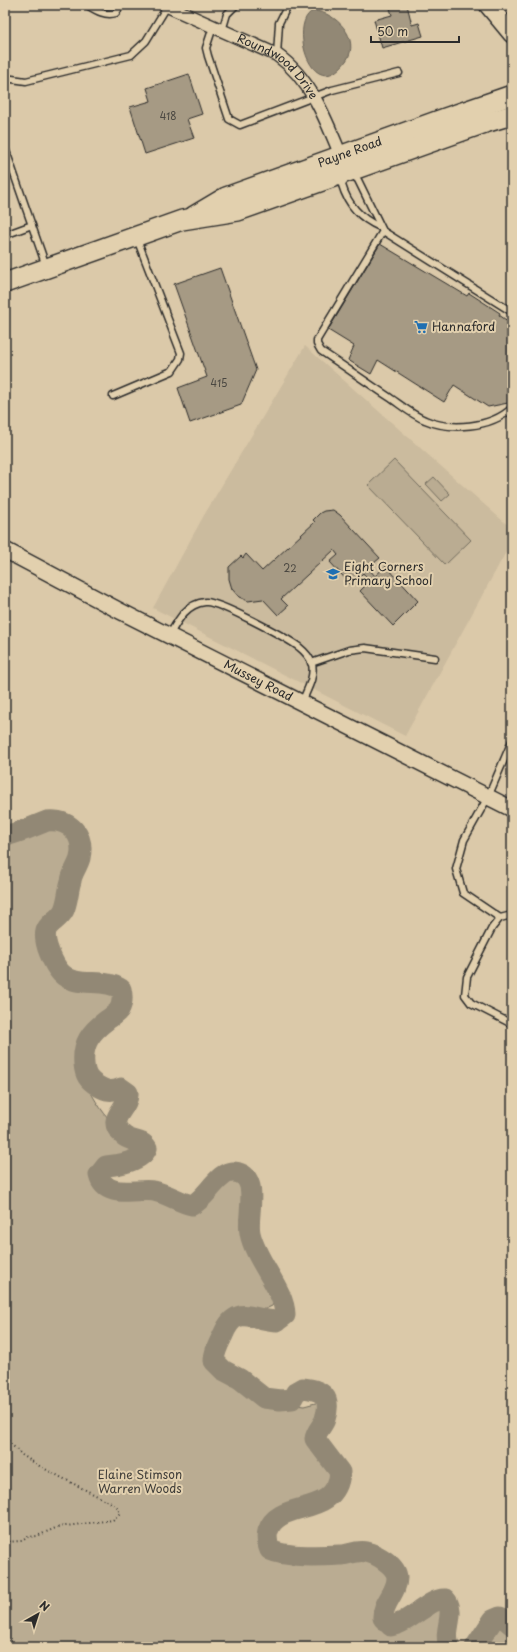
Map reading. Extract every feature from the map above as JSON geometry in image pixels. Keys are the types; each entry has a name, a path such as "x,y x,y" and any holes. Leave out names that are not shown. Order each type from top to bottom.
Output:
{"main road":[{"path":"488,5 512,34"},
{"name":"Payne Road","path":"5,282 191,218 238,211 344,163 512,95"},
{"name":"Payne Road","path":"344,163 512,115"}],"street":[{"name":"Roundwood Drive","path":"166,5 277,55 299,74 315,96 344,163"},
{"name":"Mussey Road","path":"5,550 169,636 512,809"}],"lane":[{"path":"87,5 102,13 110,14 116,13 121,5"},
{"path":"5,78 26,81 131,55 146,41 166,5"},
{"path":"236,5 227,14 206,48 229,119 234,123 248,123 315,96 354,84 399,73"},
{"path":"277,55 279,23 288,5"},
{"path":"5,148 47,267"},
{"path":"344,163 358,180 382,229"},
{"path":"344,163 342,185 351,205 361,217 512,312"},
{"path":"5,234 32,225"},
{"path":"382,229 317,340 318,347 321,351 416,415 435,423 446,426 483,423 500,417 512,408"},
{"path":"113,396 172,371 180,359 181,353 135,236"},
{"path":"169,636 177,622 187,610 196,604 210,601 224,607 292,642 307,655 312,663 311,678 301,703"},
{"path":"312,663 345,651 365,648 435,658"},
{"path":"500,918 463,893 456,869 464,840 488,797 512,741"},
{"path":"512,915 500,918 492,928 468,977 465,995 471,1003 512,1024"}],"path":[{"path":"5,1438 22,1455 41,1467 111,1503 117,1507 120,1513 113,1520 58,1527 37,1536 28,1537 22,1541 5,1542"}],"shaded area":[{"path":"313,11 321,12 337,21 344,28 351,44 350,53 346,61 334,73 323,74 314,68 307,57 303,44 303,30 306,18"},
{"name":"Eight Corners Primary School","path":"305,346 512,529 512,541 405,736 153,608 203,517"}],"green space":[{"path":"394,460 471,540 445,565 368,485"},
{"path":"434,477 450,494 442,501 426,484"},
{"name":"Elaine Stimson Warren Woods","path":"58,827 67,830 73,837 76,857 62,887 56,914 44,934 44,951 54,970 68,982 82,987 117,992 117,1004 98,1023 89,1037 84,1050 82,1064 89,1089 96,1102 122,1135 139,1147 138,1152 112,1163 103,1171 102,1177 104,1188 111,1195 124,1199 150,1195 159,1197 191,1211 198,1210 204,1206 216,1190 229,1181 238,1179 244,1183 246,1188 244,1220 248,1251 274,1302 272,1306 261,1311 235,1312 225,1320 215,1350 215,1365 223,1376 255,1390 278,1403 304,1406 327,1400 329,1404 329,1417 313,1426 307,1434 315,1447 325,1455 331,1463 335,1474 333,1484 327,1492 318,1499 307,1505 275,1515 269,1522 269,1533 277,1544 292,1555 307,1560 316,1558 353,1562 366,1559 385,1569 391,1580 382,1599 383,1605 389,1615 405,1622 411,1622 420,1619 438,1606 442,1611 438,1640 440,1647 5,1647 5,841 28,838"},
{"path":"503,1625 510,1629 512,1647 479,1647 493,1627"}],"building":[{"path":"389,5 407,5 412,25 419,23 423,36 382,48 374,20 392,15"},
{"path":"189,74 202,114 187,119 194,138 145,154 130,107 151,101 147,88"},
{"name":"Hannaford","path":"380,244 467,296 469,293 500,313 499,315 512,324 512,396 508,403 488,407 454,385 444,402 378,360 371,374 348,360 354,346 328,330"},
{"path":"220,268 256,370 241,405 190,423 178,388 207,377 174,284"},
{"path":"333,510 340,515 380,558 368,568 375,576 386,566 418,601 393,626 360,591 370,581 363,573 351,585 330,562 338,555 334,550 281,599 288,606 278,615 263,599 248,601 239,597 232,589 229,579 229,567 241,556 243,558 246,554 262,571 315,522 313,520 320,513"}],"waterway":[{"path":"5,834 12,834 47,821 63,823 74,830 80,842 80,858 72,878 65,907 60,916 47,928 45,936 47,947 55,964 61,973 67,978 74,981 106,984 121,989 122,1000 119,1010 96,1029 86,1044 84,1050 84,1068 89,1079 101,1088 106,1090 121,1088 128,1093 125,1104 116,1119 116,1124 123,1135 129,1139 142,1143 147,1148 140,1156 130,1162 106,1166 99,1175 102,1183 108,1188 115,1190 154,1191 192,1205 197,1202 223,1175 234,1172 243,1175 248,1180 251,1197 249,1225 250,1233 258,1254 280,1295 284,1305 285,1315 277,1321 246,1316 239,1316 233,1319 228,1325 218,1344 214,1361 223,1370 240,1379 264,1398 280,1400 292,1399 296,1392 303,1388 321,1393 326,1400 327,1411 324,1422 315,1439 340,1472 336,1487 329,1496 319,1503 283,1514 274,1521 268,1531 267,1536 270,1550 277,1553 305,1556 342,1555 363,1552 370,1553 381,1558 394,1569 397,1578 395,1588 383,1613 383,1618 391,1626 398,1624 433,1602 439,1599 445,1599 449,1604 450,1610 447,1635 450,1647"},
{"path":"475,1647 493,1620 500,1617 512,1625"}],"place":[{"name":"Hannaford","path":"421,327"},
{"name":"Eight Corners Primary School","path":"333,574"}]}
